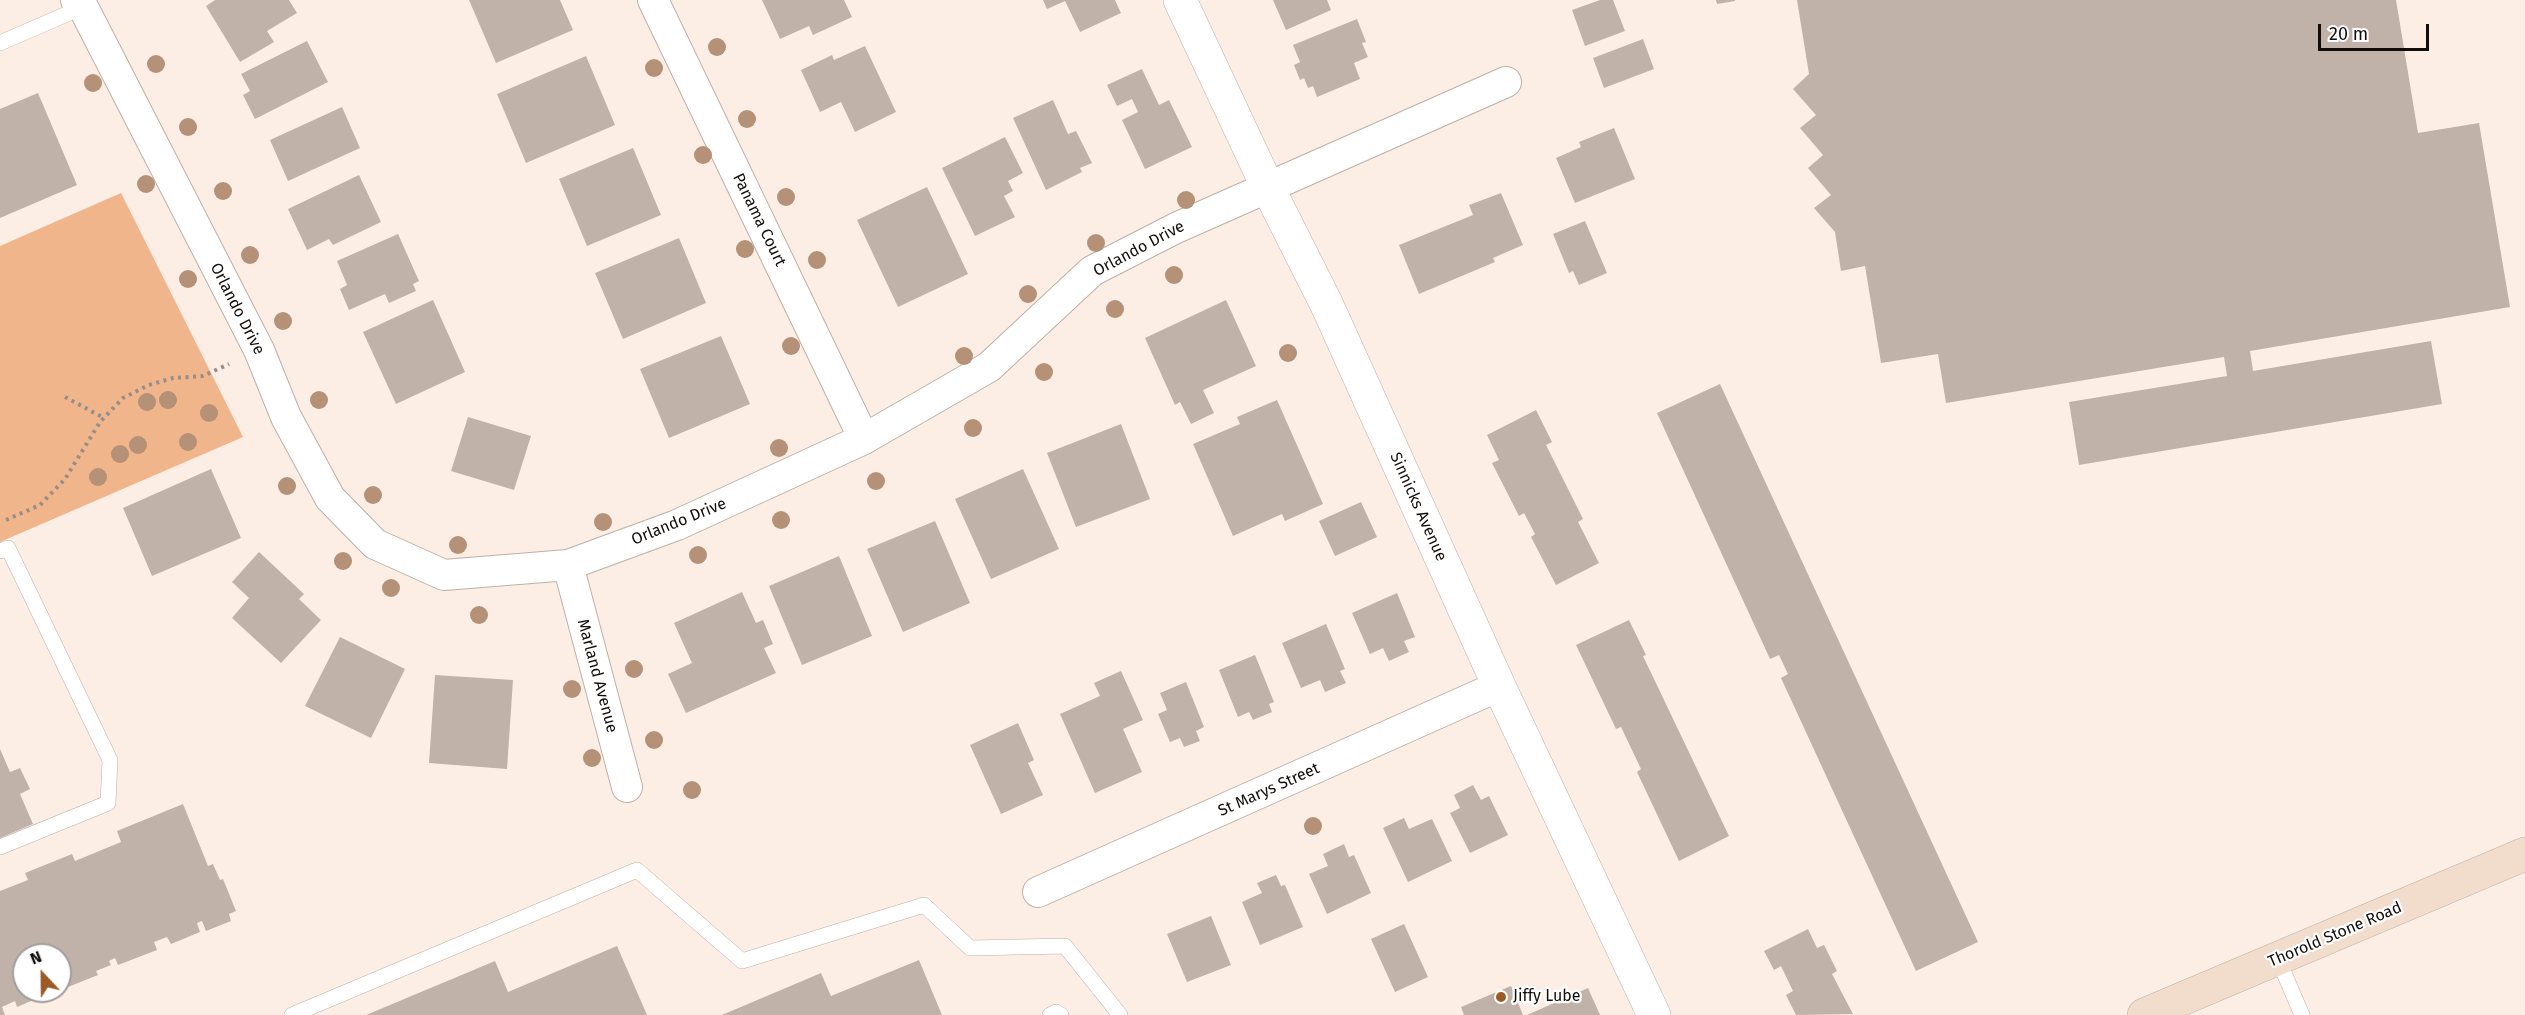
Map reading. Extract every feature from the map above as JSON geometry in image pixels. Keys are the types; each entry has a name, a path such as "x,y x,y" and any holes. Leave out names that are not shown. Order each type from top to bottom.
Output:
{"main road":[{"name":"Thorold Stone Road","path":"2144,1015 2525,854"}],"street":[{"name":"Panama Court","path":"654,0 864,439"},
{"name":"Sinnicks Avenue","path":"1180,0 1268,188 1326,303 1499,686 1654,1015"},
{"name":"Orlando Drive","path":"80,4 259,350 286,417 330,498 375,544 444,574 568,565 677,525 864,439 989,367 1092,271 1176,228 1506,82"},
{"name":"Marland Avenue","path":"568,565 627,787"},
{"name":"St Marys Street","path":"1038,892 1499,686"}],"lane":[{"path":"0,43 80,4"},
{"path":"0,551 8,548 110,760 108,803 0,847"},
{"path":"292,1015 637,870 742,961 924,905 970,948 1065,946 1120,1015"},
{"path":"2278,959 2302,1015"},
{"path":"1050,1015 1056,1012 1060,1015"}],"path":[{"path":"0,523 40,505 65,479 104,418 123,398 149,385 173,378 203,376 259,350"},
{"path":"65,397 104,418"}],"shaded area":[{"path":"121,193 243,437 0,542 0,246"}],"building":[{"path":"215,0 289,0 297,13 267,31 274,42 240,62 206,6"},
{"path":"469,0 560,0 573,30 496,63"},
{"path":"762,0 844,0 852,17 813,35 809,26 780,39"},
{"path":"1043,0 1115,0 1121,13 1080,32 1065,1 1047,9"},
{"path":"1273,0 1327,0 1331,10 1286,30"},
{"path":"1600,0 1613,0 1625,31 1585,46 1572,10"},
{"path":"1716,0 1735,0 1735,1 1717,4"},
{"path":"1797,0 2396,0 2418,133 2479,123 2510,307 2250,351 2253,371 2431,341 2442,404 2079,465 2069,402 2227,376 2224,357 1946,403 1938,354 1881,363 1865,266 1841,271 1835,232 1814,208 1831,195 1808,168 1823,155 1800,128 1816,115 1793,89 1809,74"},
{"path":"1357,19 1366,42 1362,43 1368,57 1354,63 1360,79 1317,97 1313,86 1308,88 1304,78 1300,80 1294,65 1300,62 1293,45"},
{"path":"1643,39 1654,69 1604,88 1593,58"},
{"path":"307,41 328,82 255,119 243,95 250,91 241,74"},
{"path":"865,46 896,112 855,132 841,102 820,112 801,70 832,55 834,60"},
{"path":"586,56 615,125 526,163 497,94"},
{"path":"1142,69 1159,105 1169,100 1192,147 1145,169 1122,120 1138,112 1132,99 1117,106 1107,85"},
{"path":"38,93 77,185 0,218 0,109"},
{"path":"1053,100 1068,134 1076,131 1092,163 1080,168 1082,172 1046,190 1013,118"},
{"path":"342,107 360,148 288,181 270,140"},
{"path":"1614,128 1635,179 1575,203 1556,158 1581,147 1579,142"},
{"path":"1005,137 1023,173 1008,181 1013,191 1004,196 1015,217 975,236 942,168"},
{"path":"633,148 661,215 587,246 559,179"},
{"path":"359,175 381,222 333,245 329,239 307,250 288,209"},
{"path":"927,187 968,274 898,307 857,220"},
{"path":"1501,193 1523,245 1493,258 1495,262 1419,294 1399,245 1473,215 1469,205"},
{"path":"1585,221 1607,273 1579,285 1573,271 1569,273 1553,234"},
{"path":"398,234 419,281 413,284 416,291 389,303 385,294 349,310 340,289 347,285 337,261"},
{"path":"679,238 706,303 623,339 595,273"},
{"path":"433,300 465,372 396,404 363,332"},
{"path":"1226,300 1256,366 1203,390 1214,413 1191,424 1180,402 1175,405 1145,338"},
{"path":"721,336 750,404 669,438 640,369"},
{"path":"1720,384 1978,942 1916,971 1781,678 1788,674 1779,655 1770,659 1657,413"},
{"path":"1277,400 1323,504 1285,521 1282,514 1233,536 1193,444 1240,424 1237,417"},
{"path":"1536,410 1552,442 1546,445 1583,519 1578,522 1599,563 1556,585 1531,537 1535,534 1524,513 1519,516 1492,463 1499,460 1487,435"},
{"path":"468,417 531,436 514,490 451,471"},
{"path":"1121,424 1150,499 1076,527 1047,453"},
{"path":"211,469 241,538 152,576 123,508"},
{"path":"1023,469 1059,549 991,579 955,499"},
{"path":"1361,502 1377,537 1335,556 1319,521"},
{"path":"935,521 970,603 903,632 867,549"},
{"path":"259,552 304,594 299,599 321,620 281,663 232,618 249,598 232,582"},
{"path":"839,556 872,636 802,665 769,586"},
{"path":"742,592 756,623 763,620 773,644 764,648 776,673 686,713 668,674 692,663 674,623"},
{"path":"1397,593 1415,637 1404,641 1409,652 1389,661 1383,648 1370,654 1352,613"},
{"path":"1629,620 1646,655 1643,656 1729,836 1679,861 1637,772 1641,769 1621,727 1616,729 1576,645"},
{"path":"1326,624 1345,669 1340,671 1346,683 1325,692 1320,680 1301,688 1282,643"},
{"path":"340,637 405,669 371,738 305,706"},
{"path":"1255,655 1274,702 1269,704 1272,712 1253,720 1249,712 1238,717 1219,670"},
{"path":"1121,671 1143,720 1123,729 1142,772 1095,793 1060,714 1100,696 1094,683"},
{"path":"435,675 513,680 507,769 429,763"},
{"path":"1186,682 1204,727 1196,731 1200,741 1184,747 1180,738 1170,742 1158,714 1167,710 1160,693"},
{"path":"1018,723 1034,760 1028,763 1043,795 1001,814 970,745"},
{"path":"0,749 10,772 20,768 30,789 20,794 33,824 0,838"},
{"path":"1473,785 1481,800 1489,796 1508,835 1470,853 1450,813 1460,808 1454,795"},
{"path":"183,804 208,866 213,864 220,880 223,879 236,911 229,914 231,921 206,931 202,921 197,923 200,932 171,944 167,937 154,942 157,950 118,965 115,958 109,961 111,965 96,971 98,975 72,985 72,943 12,943 12,1002 2,1007 5,1015 0,1015 0,891 28,880 25,873 72,854 75,861 121,842 117,831"},
{"path":"1404,818 1409,829 1432,819 1452,861 1408,882 1383,828"},
{"path":"1344,844 1349,857 1354,855 1371,893 1327,914 1309,874 1328,866 1323,854"},
{"path":"1276,875 1281,886 1285,885 1303,927 1260,945 1242,902 1262,893 1257,883"},
{"path":"1211,916 1231,965 1187,982 1167,934"},
{"path":"1404,924 1428,977 1395,992 1371,939"},
{"path":"1808,929 1817,948 1824,945 1837,971 1832,974 1853,1014 1796,1015 1786,995 1793,991 1781,966 1774,970 1764,951"},
{"path":"617,946 647,1015 366,1015 495,961 508,992"},
{"path":"919,960 942,1015 722,1015 821,973 831,996"},
{"name":"Jiffy Lube","path":"1511,986 1523,1015 1464,1015 1461,1007"},
{"name":"Jiffy Lube","path":"1588,988 1600,1015 1527,1015"}],"place":[{"name":"Jiffy Lube","path":"1501,997"}]}
